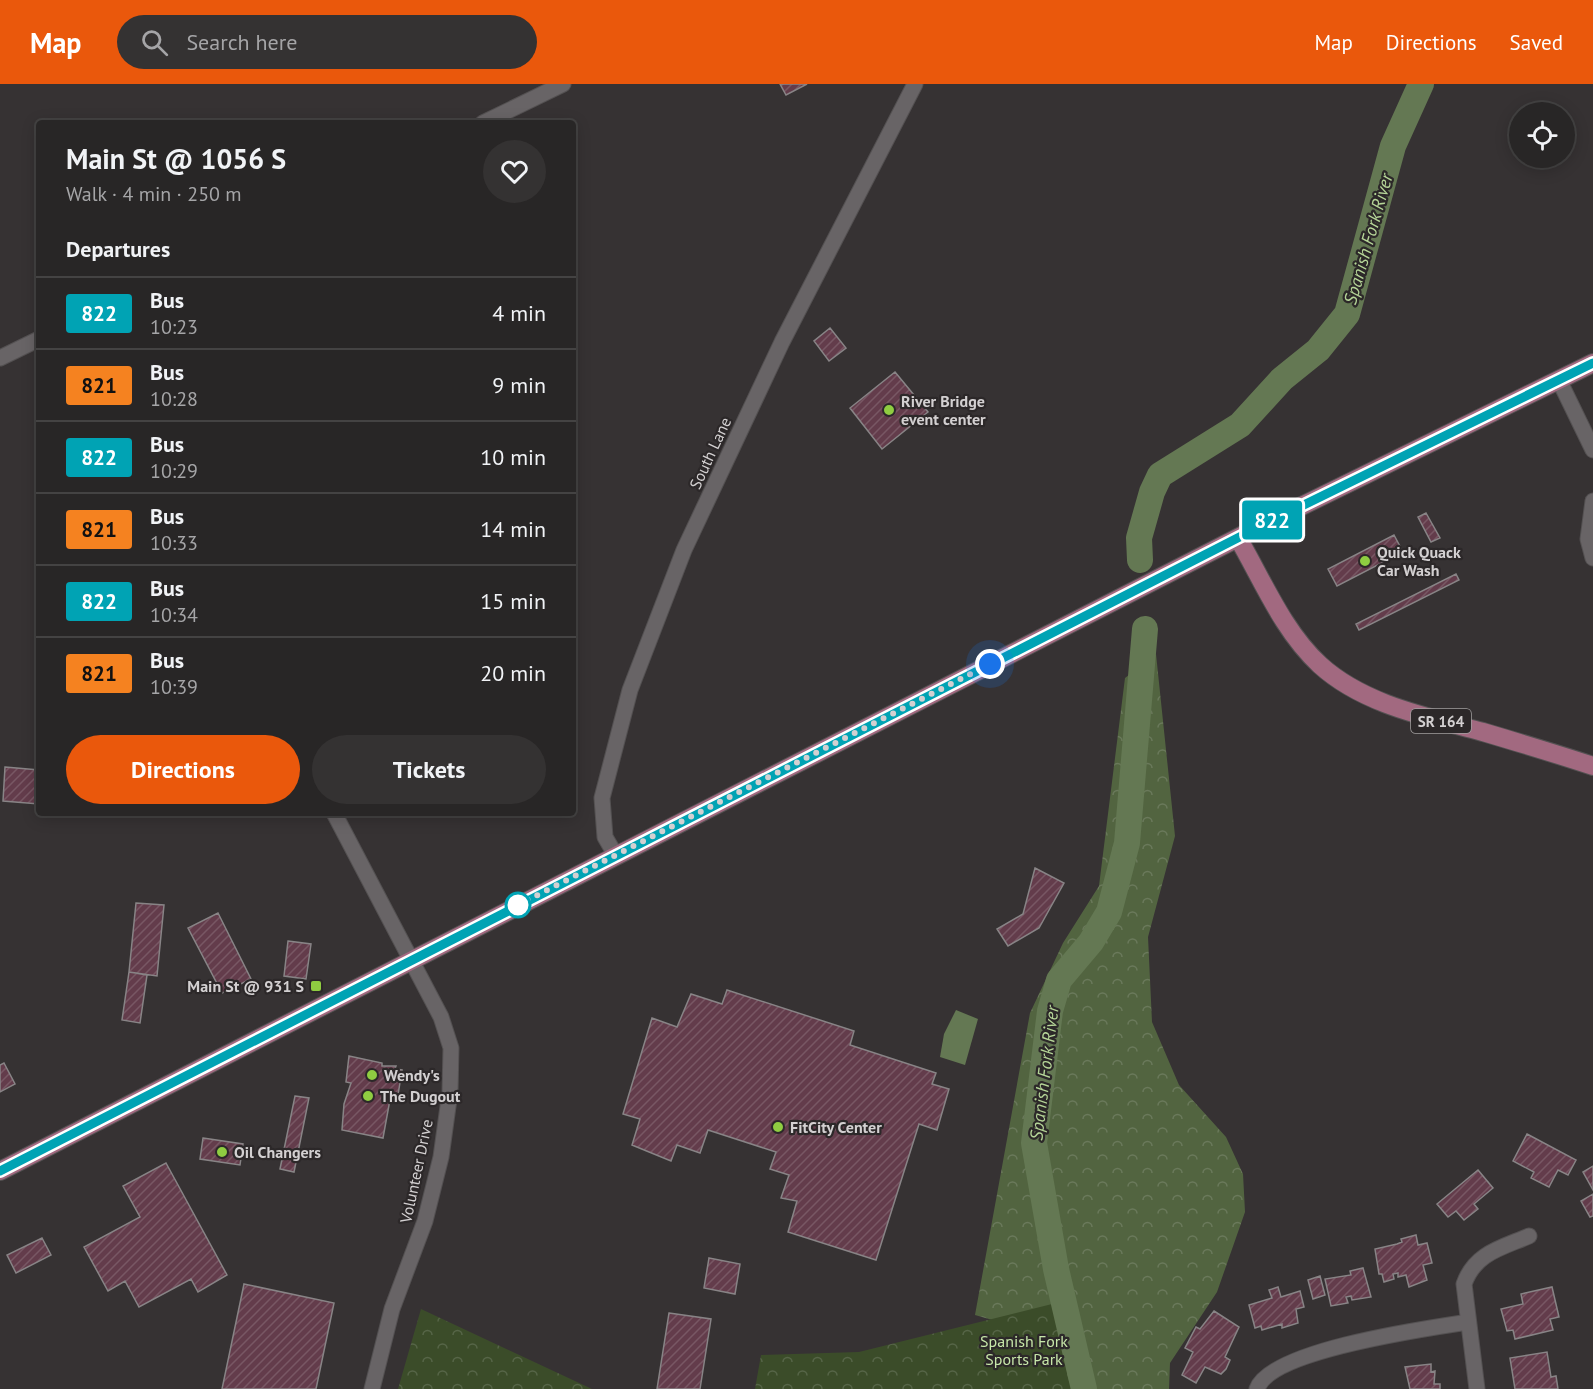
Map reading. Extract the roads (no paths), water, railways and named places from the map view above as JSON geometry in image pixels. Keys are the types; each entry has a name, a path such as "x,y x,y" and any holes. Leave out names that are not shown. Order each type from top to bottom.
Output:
{"main road":[{"path":"0,1171 1238,538 1593,363"},
{"name":"SR 164","path":"1238,538 1287,625 1304,647 1333,675 1392,707 1593,766"}],"street":[{"path":"489,120 563,84"},
{"name":"South Lane","path":"616,856 605,837 602,798 630,690 684,550 782,342 915,84"},
{"path":"0,358 36,340"},
{"path":"1559,380 1593,450"},
{"path":"1593,501 1588,539 1593,558"},
{"name":"Volunteer Drive","path":"336,816 441,1017 451,1048 450,1092 441,1157 425,1221 392,1309 372,1389"},
{"path":"1477,1389 1464,1284 1470,1268 1483,1256 1529,1236"},
{"path":"1258,1387 1272,1371 1343,1345 1372,1337 1468,1322"}],"waterway":[{"name":"Spanish Fork River","path":"1140,560 1139,538 1152,492 1160,475 1240,425 1282,379 1318,350 1347,314 1393,146 1421,84"},
{"name":"Spanish Fork River","path":"1084,1389 1056,1269 1034,1143 1050,1011 1059,980 1091,942 1109,912 1127,843 1145,629"}],"place":[{"name":"River Bridge event center","path":"889,410"},
{"name":"Quick Quack Car Wash","path":"1365,561"},
{"name":"Main St @ 931 S","path":"316,986"},
{"name":"Wendy's","path":"372,1075"},
{"name":"The Dugout","path":"368,1096"},
{"name":"FitCity Center","path":"778,1127"},
{"name":"Oil Changers","path":"222,1152"}],"park label":[{"name":"Spanish Fork Sports Park","path":"1024,1350"}]}
